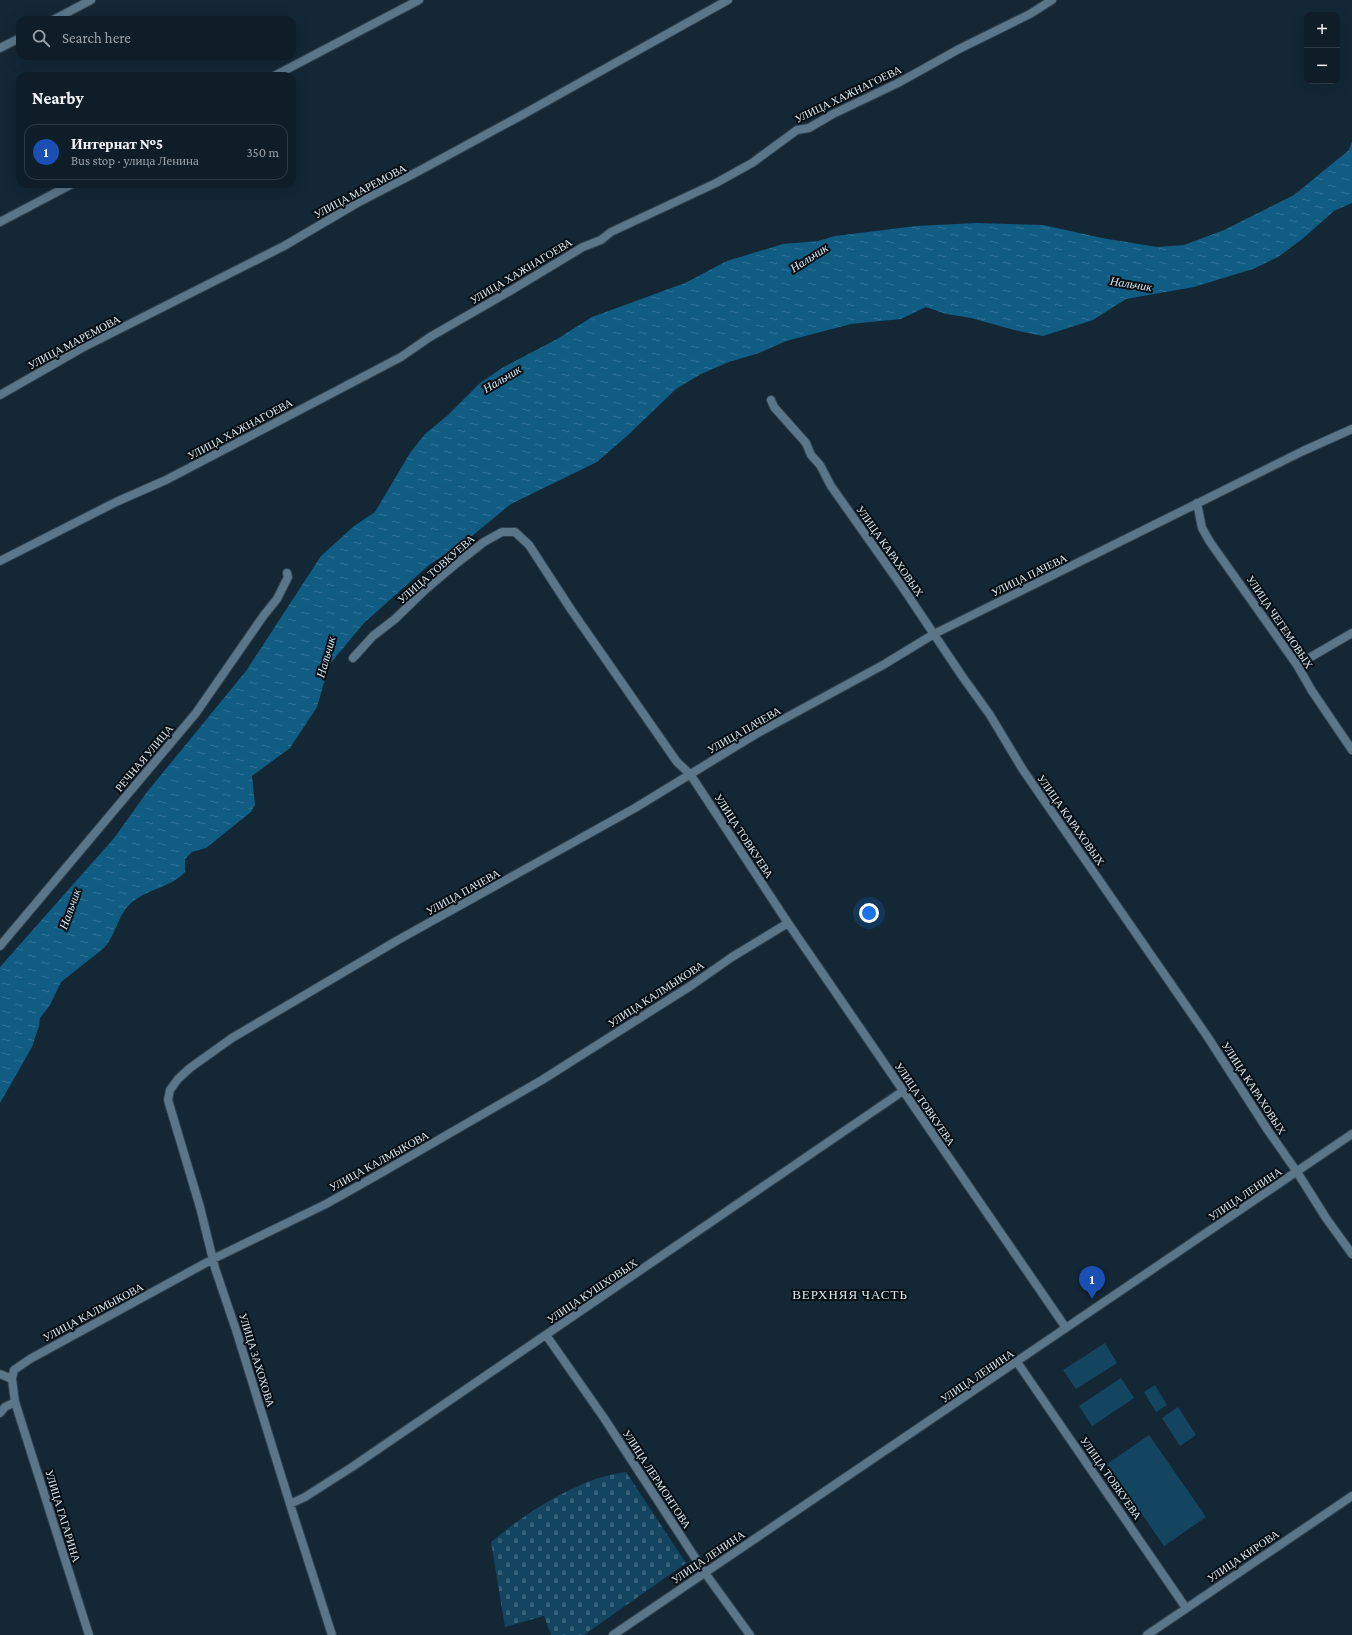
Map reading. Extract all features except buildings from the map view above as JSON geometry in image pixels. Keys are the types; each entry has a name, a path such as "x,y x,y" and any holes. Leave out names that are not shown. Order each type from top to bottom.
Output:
{"street":[{"path":"61,16 91,0"},
{"path":"282,72 418,0"},
{"name":"УЛИЦА МАРЕМОВА","path":"0,395 82,348 284,246 359,202 522,115 728,0"},
{"name":"УЛИЦА ХАЖНАГОЕВА","path":"0,561 116,502 166,480 366,376 401,357 430,337 510,292 583,247 601,240 611,232 716,183 752,163 797,130 809,128 833,114 898,83 959,49 1030,14 1052,0"},
{"path":"0,48 16,40"},
{"path":"0,222 64,188"},
{"name":"УЛИЦА КАРАХОВЫХ","path":"771,400 774,407 806,444 811,455 820,465 830,486 903,588 990,715 1023,770 1202,1029 1326,1218 1352,1254"},
{"name":"УЛИЦА ПАЧЕВА","path":"170,1090 178,1079 190,1068 232,1038 405,937 635,808 756,734 883,665 934,634 1303,451 1352,429"},
{"name":"УЛИЦА ЧЕГЕМОВЫХ","path":"1197,503 1202,528 1210,542 1297,665 1312,691 1352,750"},
{"name":"УЛИЦА ТОВКУЕВА","path":"353,658 373,636 395,619 425,590 484,542 502,532 515,532 529,545 572,612 677,762 690,774 788,923 1066,1328"},
{"name":"РЕЧНАЯ УЛИЦА","path":"0,946 196,713 277,598 288,577 287,573"},
{"path":"1297,665 1352,633"},
{"name":"УЛИЦА КАЛМЫКОВА","path":"12,1378 14,1370 21,1364 213,1259 326,1204 535,1084 692,985 732,956 788,923"},
{"name":"УЛИЦА ЗАХОХОВА","path":"170,1090 168,1100 200,1207 213,1259 332,1635"},
{"name":"УЛИЦА КУШХОВЫХ","path":"290,1504 305,1497 352,1467 903,1091"},
{"name":"УЛИЦА ЛЕНИНА","path":"614,1635 1352,1134"},
{"name":"УЛИЦА ЛЕРМОНТОВА","path":"546,1335 604,1418 705,1573 750,1635"},
{"name":"УЛИЦА ТОВКУЕВА","path":"1017,1362 1186,1608"},
{"path":"0,1374 12,1378 16,1402 4,1407 0,1413"},
{"name":"УЛИЦА ГАГАРИНА","path":"16,1402 88,1635"},
{"name":"УЛИЦА КИРОВА","path":"1147,1635 1352,1496"}],"green space":[{"path":"1105,1343 1117,1363 1076,1389 1063,1370"},
{"path":"1121,1378 1134,1398 1092,1426 1079,1406"},
{"path":"1155,1385 1167,1405 1156,1412 1144,1392"},
{"path":"1178,1407 1196,1435 1180,1446 1162,1418"},
{"path":"1149,1435 1206,1517 1164,1546 1107,1464"},
{"path":"626,1472 686,1563 584,1635 551,1635 544,1616 505,1627 491,1542 526,1515 565,1492 609,1475"}],"water":[{"name":"Нальчик","path":"1352,141 1352,203 1334,211 1301,240 1278,257 1253,269 1194,287 1126,299 1093,320 1043,336 1014,330 971,318 946,314 926,307 901,319 851,324 786,341 759,353 729,362 701,374 676,389 628,435 597,462 511,504 467,540 429,565 364,623 329,665 317,707 290,748 252,776 255,805 251,812 206,848 192,852 185,859 185,872 173,882 143,895 129,905 104,948 61,982 50,1005 40,1018 32,1047 0,1103 0,967 115,837 147,792 246,671 321,556 354,526 375,512 410,453 425,434 448,415 479,384 502,368 557,339 592,317 685,283 727,261 783,244 818,241 835,236 916,226 976,223 1043,225 1102,238 1157,247 1184,245 1224,230 1294,195 1349,150"}],"place":[{"name":"Интернат №5","path":"1092,1299"}],"district":[{"name":"ВЕРХНЯЯ ЧАСТЬ","path":"850,1294"}]}
